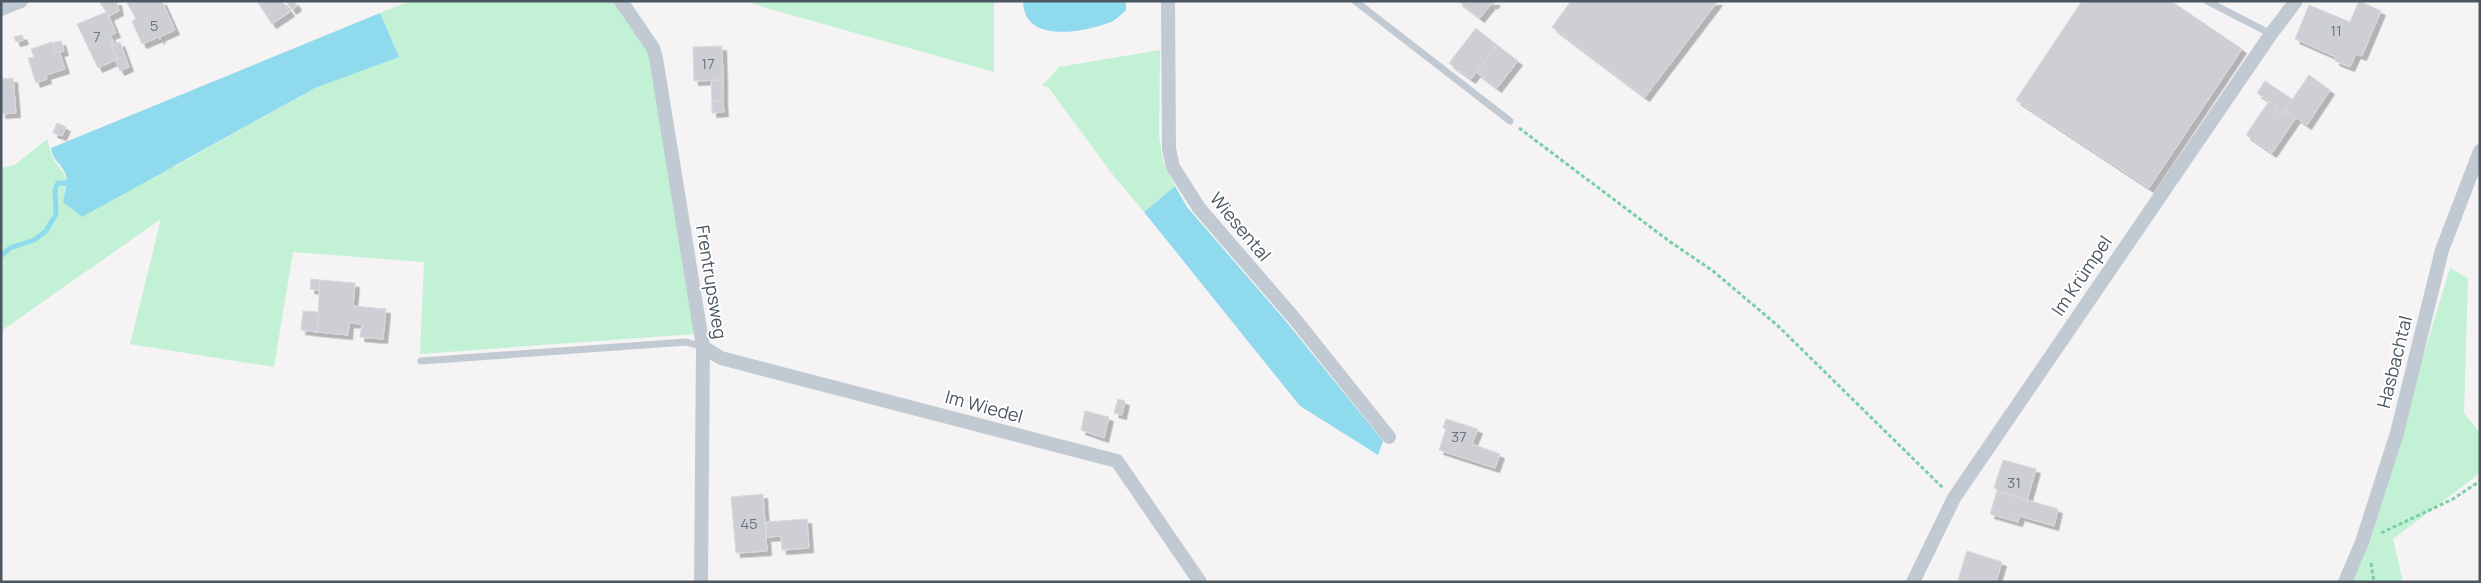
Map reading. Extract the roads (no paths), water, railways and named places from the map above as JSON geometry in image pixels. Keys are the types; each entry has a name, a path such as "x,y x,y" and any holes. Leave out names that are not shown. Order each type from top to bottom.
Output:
{"street":[{"path":"1,10 20,1"},
{"name":"Frentrupsweg","path":"621,1 653,48 656,58 703,347 701,582"},
{"name":"Wiesental","path":"1168,1 1169,148 1173,167 1182,185 1199,208 1294,318 1389,437"},
{"name":"Im Krümpel","path":"1913,582 1954,498 2271,34 2296,1"},
{"name":"Hasbachtal","path":"2345,582 2362,542 2397,433 2442,250 2480,151"},
{"name":"Im Wiedel","path":"703,347 721,358 1117,461 1200,582"}],"lane":[{"path":"1355,1 1510,121"},
{"path":"2207,1 2271,34"},
{"path":"421,361 686,342 703,347"}],"water":[{"path":"1023,1 1126,1 1126,10 1113,21 1100,26 1057,32 1044,30 1033,24 1026,15"},
{"path":"380,13 399,57 315,88 82,217 63,202 66,176 53,156 51,148"},
{"path":"1175,186 1187,207 1284,319 1383,441 1378,455 1300,406 1144,212"}],"waterway":[{"path":"1,256 10,248 34,240 46,231 56,214 55,189 58,183 67,183"}]}
